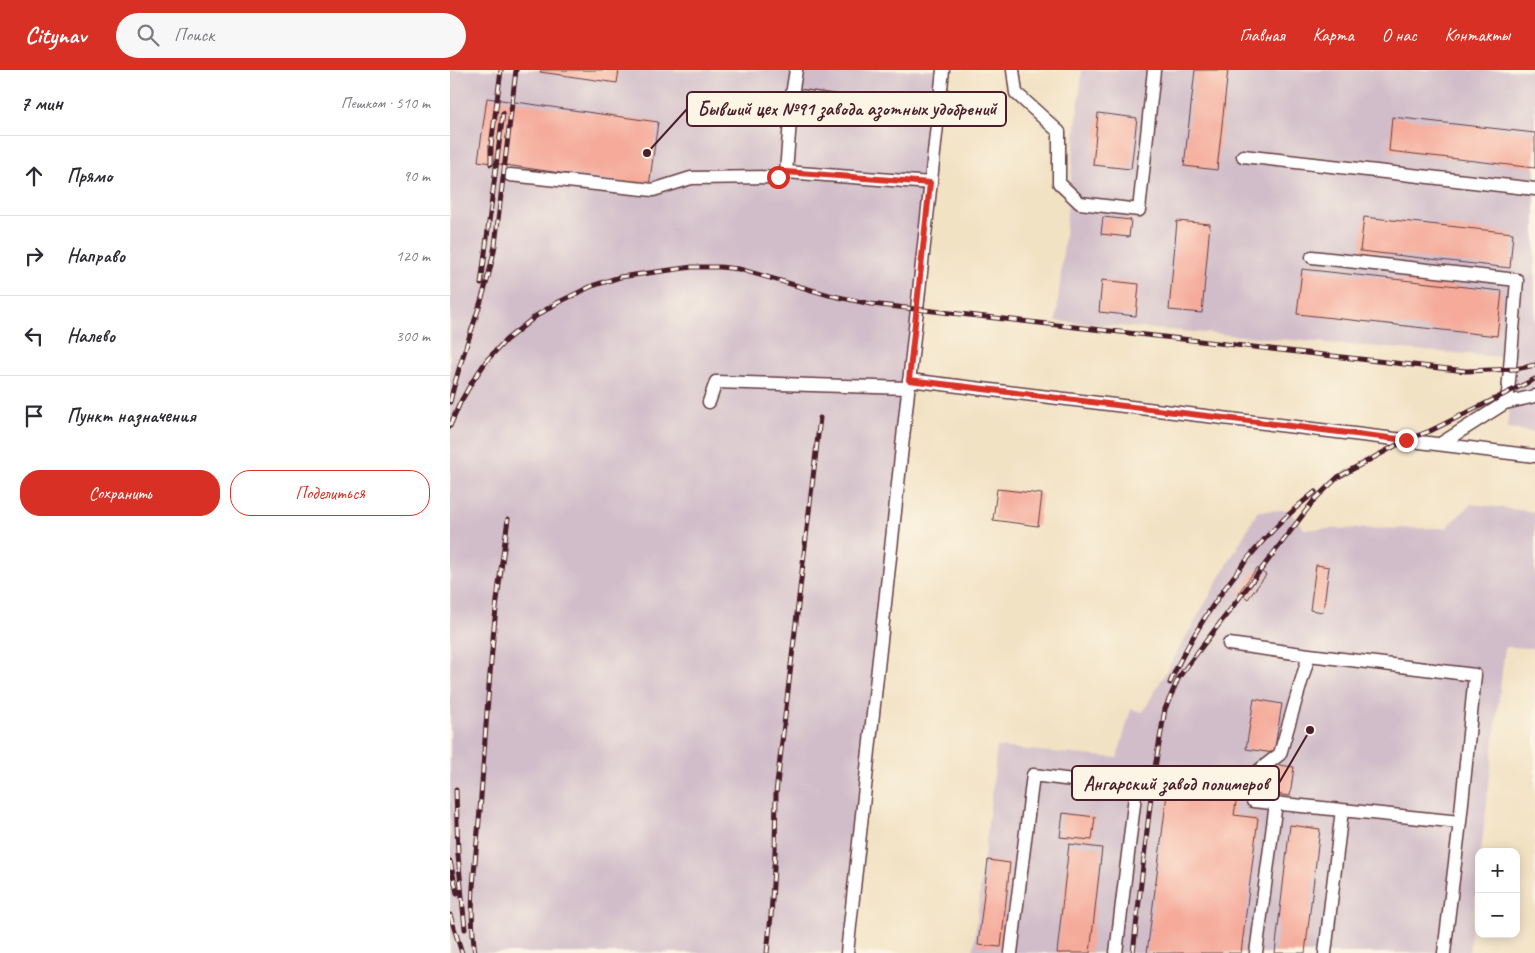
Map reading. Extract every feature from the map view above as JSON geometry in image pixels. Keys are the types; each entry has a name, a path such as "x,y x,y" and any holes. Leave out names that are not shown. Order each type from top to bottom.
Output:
{"street":[{"path":"786,172 792,95 796,70"},
{"path":"847,953 943,70"},
{"path":"1013,70 1016,93 1059,132 1059,183 1080,203 1139,210 1154,70"},
{"path":"792,95 938,116"},
{"path":"1243,156 1535,189"},
{"path":"510,175 653,190 691,178 778,177 786,172 930,183"},
{"path":"1312,257 1517,280 1508,392 1505,403"},
{"path":"709,402 716,382 909,384 1535,456"},
{"path":"1440,444 1505,403 1535,396"},
{"path":"1229,644 1475,675 1444,953"},
{"path":"1011,953 1033,775 1136,788 1153,778 1253,775 1280,754 1309,655"},
{"path":"1253,775 1253,801 1460,822"},
{"path":"1116,953 1136,788"},
{"path":"1256,953 1276,803"},
{"path":"1325,953 1342,810"}],"shaded area":[{"path":"450,70 942,70 847,953 450,953"},
{"path":"1082,70 1535,70 1535,432 1507,429 1514,358 1056,321"},
{"path":"1471,504 1535,512 1535,648 1505,647 1481,848 1475,848 1475,902 1469,953 973,953 997,747 1117,758 1131,709 1143,712 1258,511 1288,510 1304,529 1446,528"}],"building":[{"path":"541,70 619,70 617,83 540,72"},
{"path":"1195,70 1228,70 1217,170 1184,166"},
{"path":"487,98 658,122 649,186 478,161"},
{"path":"1098,113 1137,118 1131,169 1093,165"},
{"path":"1392,117 1535,133 1535,168 1389,151"},
{"path":"1103,217 1131,220 1129,237 1101,234"},
{"path":"1364,217 1513,233 1510,268 1360,251"},
{"path":"1177,221 1210,224 1202,313 1169,310"},
{"path":"1302,269 1502,291 1497,336 1297,314"},
{"path":"1102,280 1139,284 1136,316 1099,312"},
{"path":"997,489 1042,494 1038,526 993,520"},
{"path":"1316,565 1329,567 1323,612 1310,610"},
{"path":"1257,568 1266,575 1248,599 1239,592"},
{"path":"1254,699 1282,704 1274,753 1246,749"},
{"path":"1271,764 1294,767 1290,796 1268,793"},
{"path":"1168,786 1237,795 1234,815 1258,818 1241,953 1147,953"},
{"path":"1063,813 1095,817 1092,840 1060,837"},
{"path":"1290,825 1320,829 1305,953 1275,953"},
{"path":"1069,844 1102,848 1090,953 1057,953"},
{"path":"988,860 1010,863 1001,947 978,945"}],"railway":[{"path":"491,164 491,146 501,70"},
{"path":"450,402 486,285 495,245 516,70"},
{"path":"481,284 503,113"},
{"path":"450,426 460,403 487,360 506,340 536,316 557,303 592,286 620,277 692,267 739,269 829,295 871,304 1466,371 1516,369 1535,365"},
{"path":"1133,953 1153,779 1165,709 1179,677 1315,499 1338,477 1406,440 1430,431 1535,379"},
{"path":"767,953 775,852 776,793 820,418"},
{"path":"1170,683 1181,658 1199,627 1241,567 1268,535 1315,492"},
{"path":"475,953 472,917 473,882 493,634 508,519"},
{"path":"456,790 458,855 465,929"},
{"path":"450,861 457,893"},
{"path":"450,915 462,953"}],"place":[{"name":"Бывший цех №91 завода азотных удобрений","path":"647,153"},
{"name":"Ангарский завод полимеров","path":"1310,730"}],"route":[{"path":"778,177 786,172 930,183 909,380 1406,440"}]}
